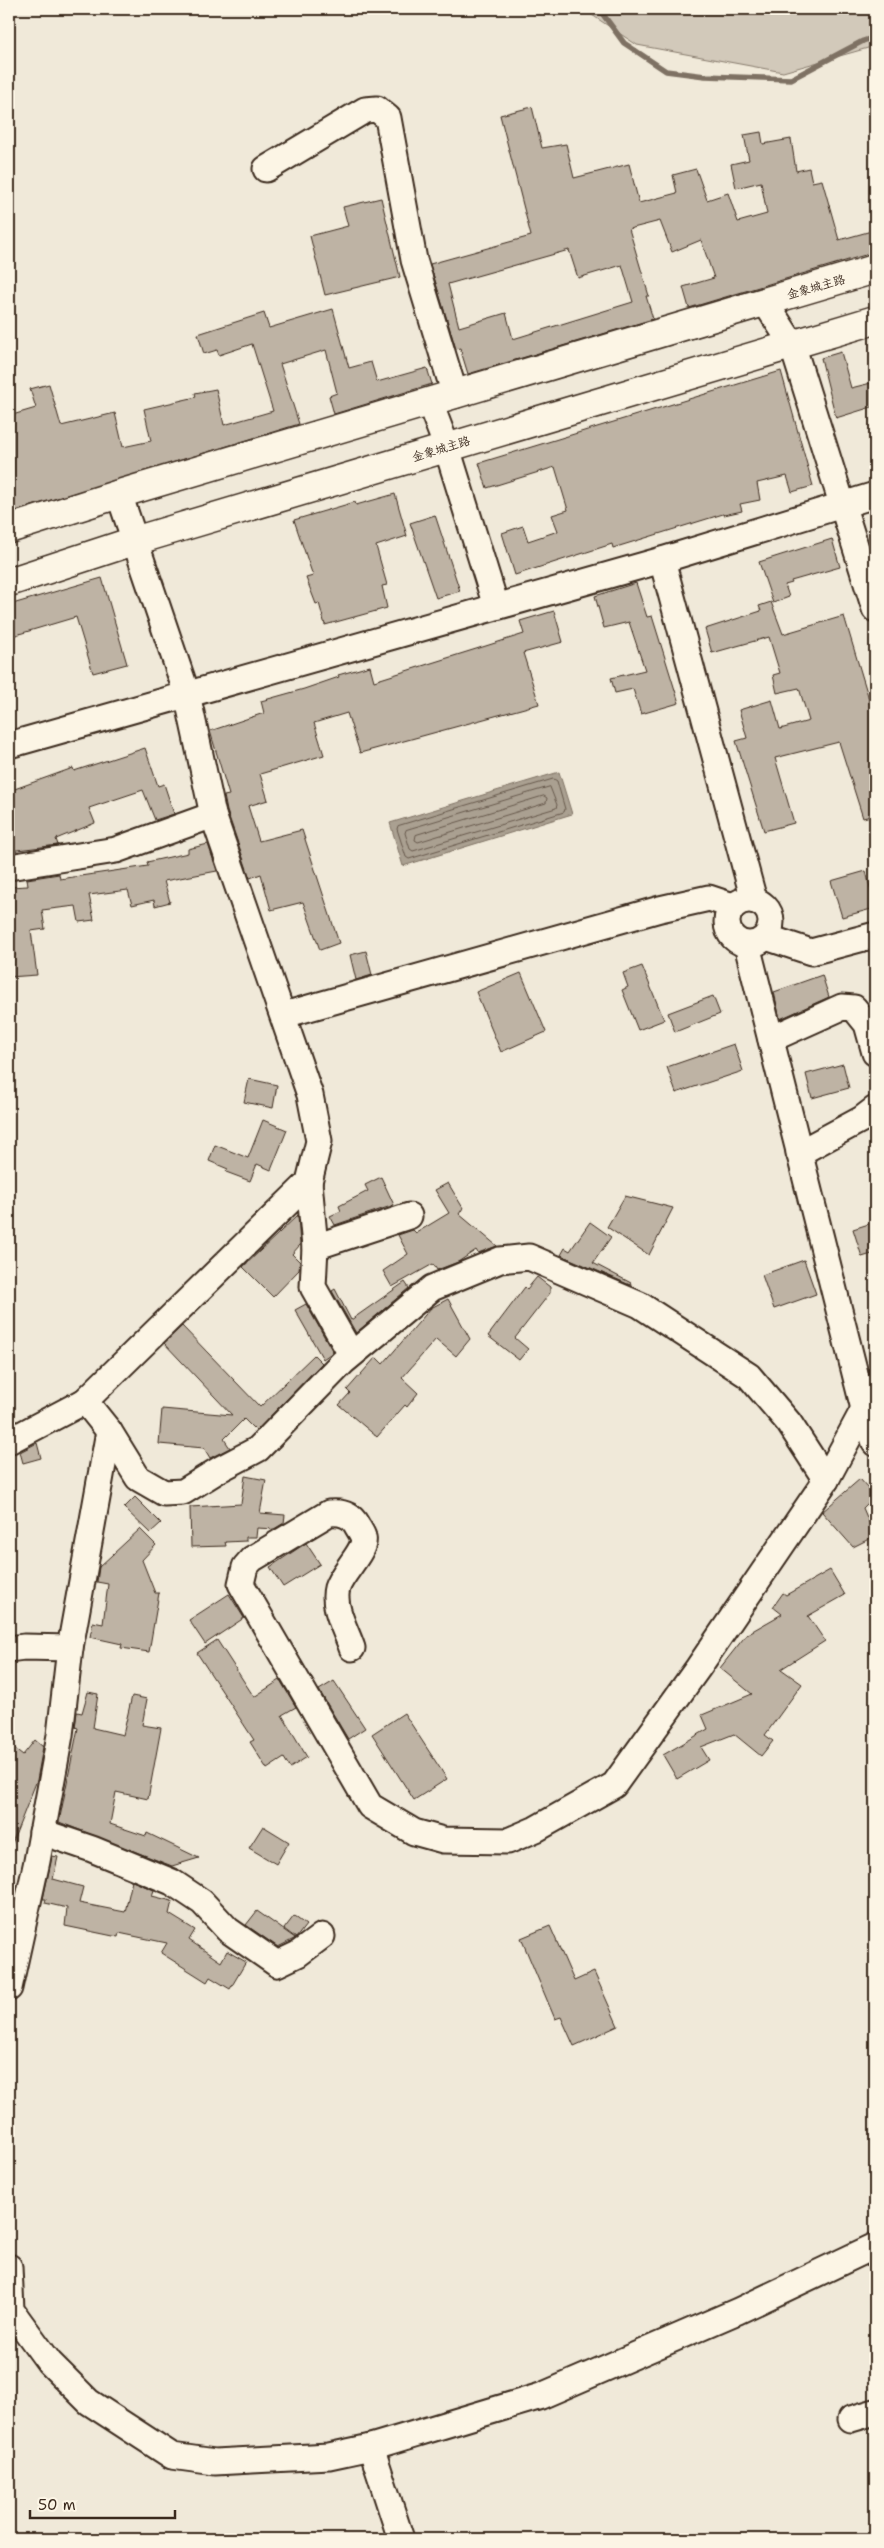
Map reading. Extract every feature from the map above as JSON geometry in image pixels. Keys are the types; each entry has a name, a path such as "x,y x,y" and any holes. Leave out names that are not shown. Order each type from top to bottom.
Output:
{"main road":[{"name":"金象城主路","path":"9,529 119,494 875,270"},
{"name":"金象城主路","path":"9,582 134,542 875,320"}],"street":[{"path":"266,170 365,110 377,109 388,118 414,260 456,395"},
{"path":"765,302 792,344 875,609"},
{"path":"430,403 447,448 496,606"},
{"path":"119,494 187,694 213,815 284,1015 310,1095 319,1141 309,1182 316,1246 313,1286 351,1354"},
{"path":"9,744 662,560 875,495"},
{"path":"662,560 743,903"},
{"path":"9,867 116,850 213,815"},
{"path":"284,1015 660,909 709,898 767,908 772,923 756,941"},
{"path":"743,903 729,913 728,928 737,940 756,941 811,952 875,935"},
{"path":"756,941 771,1039 799,1153 870,1407 875,1443"},
{"path":"771,1039 842,1007 854,1008 867,1024 875,1053"},
{"path":"799,1153 862,1119 875,1109"},
{"path":"9,1442 85,1401 309,1182"},
{"path":"316,1246 409,1216"},
{"path":"85,1401 109,1431 138,1478 164,1493 183,1492 220,1468 258,1449 351,1354 432,1288 500,1260 529,1257 640,1305 749,1376 789,1423 826,1480"},
{"path":"352,1648 336,1603 337,1588 346,1569 362,1550 364,1539 354,1520 342,1512 329,1512 252,1559 245,1567 242,1584 370,1806 414,1832 442,1840 508,1841 536,1829 614,1785 698,1668 826,1480 870,1407"},
{"path":"9,1988 42,1832 60,1735 70,1648 109,1431"},
{"path":"9,1649 24,1647 70,1648"},
{"path":"42,1832 92,1849 172,1882 202,1902 228,1930 277,1964 298,1954 322,1936"},
{"path":"9,2267 11,2310 48,2362 89,2402 172,2456 215,2462 329,2456 370,2447 541,2396 738,2311 875,2246"},
{"path":"851,2419 875,2412"},
{"path":"370,2447 401,2539"}],"shaded area":[{"path":"583,9 875,9 875,46 783,72 637,45"}],"water":[{"path":"559,772 572,814 403,866 390,823"}],"building":[{"path":"532,107 542,148 566,144 574,178 629,164 639,203 677,193 673,175 696,169 707,200 728,193 738,222 767,214 761,182 736,188 731,164 749,160 744,135 761,132 763,144 791,139 796,171 809,168 812,182 822,180 839,240 875,230 875,252 689,308 683,287 714,278 701,240 672,252 660,221 629,229 649,296 646,296 653,319 468,374 460,348 456,349 430,264 531,236 500,115","holes":["569,250 578,278 622,265 633,302 513,339 506,313 459,327 448,284"]},
{"path":"381,198 400,277 325,295 310,236 348,226 343,207"},
{"path":"333,309 349,368 371,362 377,382 427,368 432,384 334,414 329,396 337,393 326,350 280,364 299,424 9,513 9,416 36,408 30,389 49,384 61,426 115,413 123,447 151,441 144,409 196,397 195,393 216,389 224,425 273,411 252,344 219,355 217,350 204,354 198,334 264,313 269,328"},
{"path":"841,352 851,388 875,382 875,406 836,418 821,358"},
{"path":"781,371 813,486 792,492 787,476 757,483 760,500 740,504 742,511 723,514 613,548 612,544 515,575 502,533 523,526 528,541 558,531 552,515 568,510 555,467 487,488 479,463"},
{"path":"395,494 407,536 376,546 387,585 382,586 387,608 325,625 319,603 316,604 306,578 313,576 294,520 355,502 356,505"},
{"path":"435,515 460,591 436,598 410,523"},
{"path":"832,539 840,567 791,581 792,583 785,585 789,597 773,603 759,562"},
{"path":"102,578 127,664 93,673 76,617 9,637 9,605"},
{"path":"636,583 647,617 652,616 679,703 641,714 633,689 615,693 611,678 645,670 629,622 604,628 595,596"},
{"path":"771,602 783,634 844,616 875,719 875,815 863,818 839,742 775,758 794,823 764,831 736,741 747,738 739,710 772,700 780,729 809,721 799,688 777,693 773,675 780,673 769,637 712,653 705,629 761,611 759,606"},
{"path":"554,611 563,642 523,653 539,704 360,753 347,713 314,723 324,755 260,774 268,800 248,806 259,841 302,830 339,943 320,950 303,902 271,910 261,874 250,878 227,811 224,796 229,795 210,731 264,713 261,701 304,689 339,677 338,675 370,666 374,681 524,634 520,621"},
{"path":"145,748 158,786 164,784 174,814 155,820 143,790 89,808 95,823 56,839 58,845 9,851 9,791 73,768 74,771"},
{"path":"208,844 217,871 164,881 170,902 155,906 154,900 132,905 128,890 89,895 94,920 79,922 76,906 42,910 45,929 31,931 37,975 9,977 9,956 15,956 9,919 9,887 28,886 27,879 59,874 60,879 148,866 147,862 188,853 188,849"},
{"path":"866,871 875,908 842,917 831,881"},
{"path":"366,951 372,975 356,980 350,955"},
{"path":"642,966 664,1020 638,1030 622,990 628,987 623,973"},
{"path":"521,973 546,1032 501,1052 476,992"},
{"path":"822,975 829,997 780,1019 774,992"},
{"path":"713,996 720,1014 675,1032 668,1013"},
{"path":"734,1044 743,1071 676,1093 667,1067"},
{"path":"843,1064 849,1088 812,1098 806,1074"},
{"path":"249,1079 277,1085 273,1108 244,1102"},
{"path":"263,1120 287,1130 271,1170 257,1164 250,1181 226,1172 228,1169 209,1161 215,1145 248,1158"},
{"path":"381,1177 394,1205 335,1225 330,1216 341,1211 339,1206 368,1191 365,1185"},
{"path":"448,1183 463,1208 459,1214 497,1246 478,1253 476,1250 458,1262 437,1270 433,1264 392,1287 383,1271 408,1254 398,1235 413,1230 416,1233 449,1213 435,1190"},
{"path":"625,1196 673,1208 649,1255 607,1227"},
{"path":"298,1215 300,1245 292,1254 300,1262 299,1270 273,1297 243,1267"},
{"path":"590,1222 611,1237 593,1263 631,1283 630,1285 561,1255 565,1248 570,1251"},
{"path":"875,1222 875,1253 862,1257 853,1229"},
{"path":"804,1260 816,1294 774,1309 762,1275"},
{"path":"537,1277 550,1287 550,1293 515,1338 528,1349 519,1360 488,1336 525,1287 527,1289"},
{"path":"405,1282 409,1288 356,1333 332,1291 335,1289 351,1320"},
{"path":"448,1299 470,1339 456,1356 436,1339 402,1378 418,1393 377,1437 339,1405 350,1393 347,1390 376,1357 383,1364 431,1308"},
{"path":"306,1304 333,1352 323,1359 295,1310"},
{"path":"182,1326 260,1407 314,1355 322,1363 256,1431 244,1419 224,1439 230,1448 210,1458 204,1448 159,1444 162,1409 232,1415 164,1343"},
{"path":"37,1443 41,1458 23,1463 20,1452"},
{"path":"245,1476 266,1480 260,1513 285,1515 284,1523 274,1529 257,1528 256,1537 246,1537 246,1541 225,1542 226,1546 191,1547 190,1507 241,1504"},
{"path":"860,1479 875,1496 863,1508 875,1536 853,1547 822,1512"},
{"path":"135,1497 161,1523 150,1533 124,1508"},
{"path":"140,1529 156,1545 142,1560 155,1593 159,1593 149,1652 121,1648 122,1644 90,1637 93,1622 103,1624 108,1584 97,1582 99,1567"},
{"path":"306,1543 320,1564 283,1587 270,1567"},
{"path":"830,1570 845,1595 808,1616 825,1641 781,1669 802,1684 765,1735 773,1741 761,1756 734,1734 701,1747 709,1760 677,1779 663,1755 708,1729 702,1715 752,1694 720,1668 747,1634 782,1614 773,1607 783,1593 786,1595"},
{"path":"229,1594 244,1618 205,1644 189,1620"},
{"path":"217,1640 254,1697 280,1680 296,1707 282,1715 307,1757 290,1768 284,1758 267,1769 250,1742 254,1740 197,1653"},
{"path":"334,1681 365,1728 348,1739 319,1690"},
{"path":"88,1692 98,1694 93,1728 123,1735 132,1696 147,1699 142,1725 161,1728 148,1799 116,1792 110,1824 146,1836 147,1833 199,1858 172,1866 59,1822 78,1728 75,1727 77,1712 82,1713"},
{"path":"404,1713 447,1779 414,1800 372,1734"},
{"path":"35,1740 43,1747 37,1780 9,1851 9,1744 23,1755"},
{"path":"263,1826 289,1842 276,1864 249,1848"},
{"path":"52,1856 58,1857 53,1879 83,1887 79,1903 125,1912 132,1881 154,1890 152,1896 172,1901 169,1914 195,1930 189,1940 221,1962 227,1951 246,1962 230,1989 210,1977 207,1982 161,1953 167,1943 119,1933 118,1937 65,1926 67,1908 45,1903 46,1899 43,1899"},
{"path":"257,1911 295,1938 278,1947 246,1925"},
{"path":"294,1916 306,1925 296,1938 284,1929"},
{"path":"550,1926 574,1981 594,1972 618,2026 574,2046 561,2017 555,2019 521,1938"}],"waterway":[{"path":"599,9 624,43 666,71 705,76 791,79 863,41 875,37"}]}
